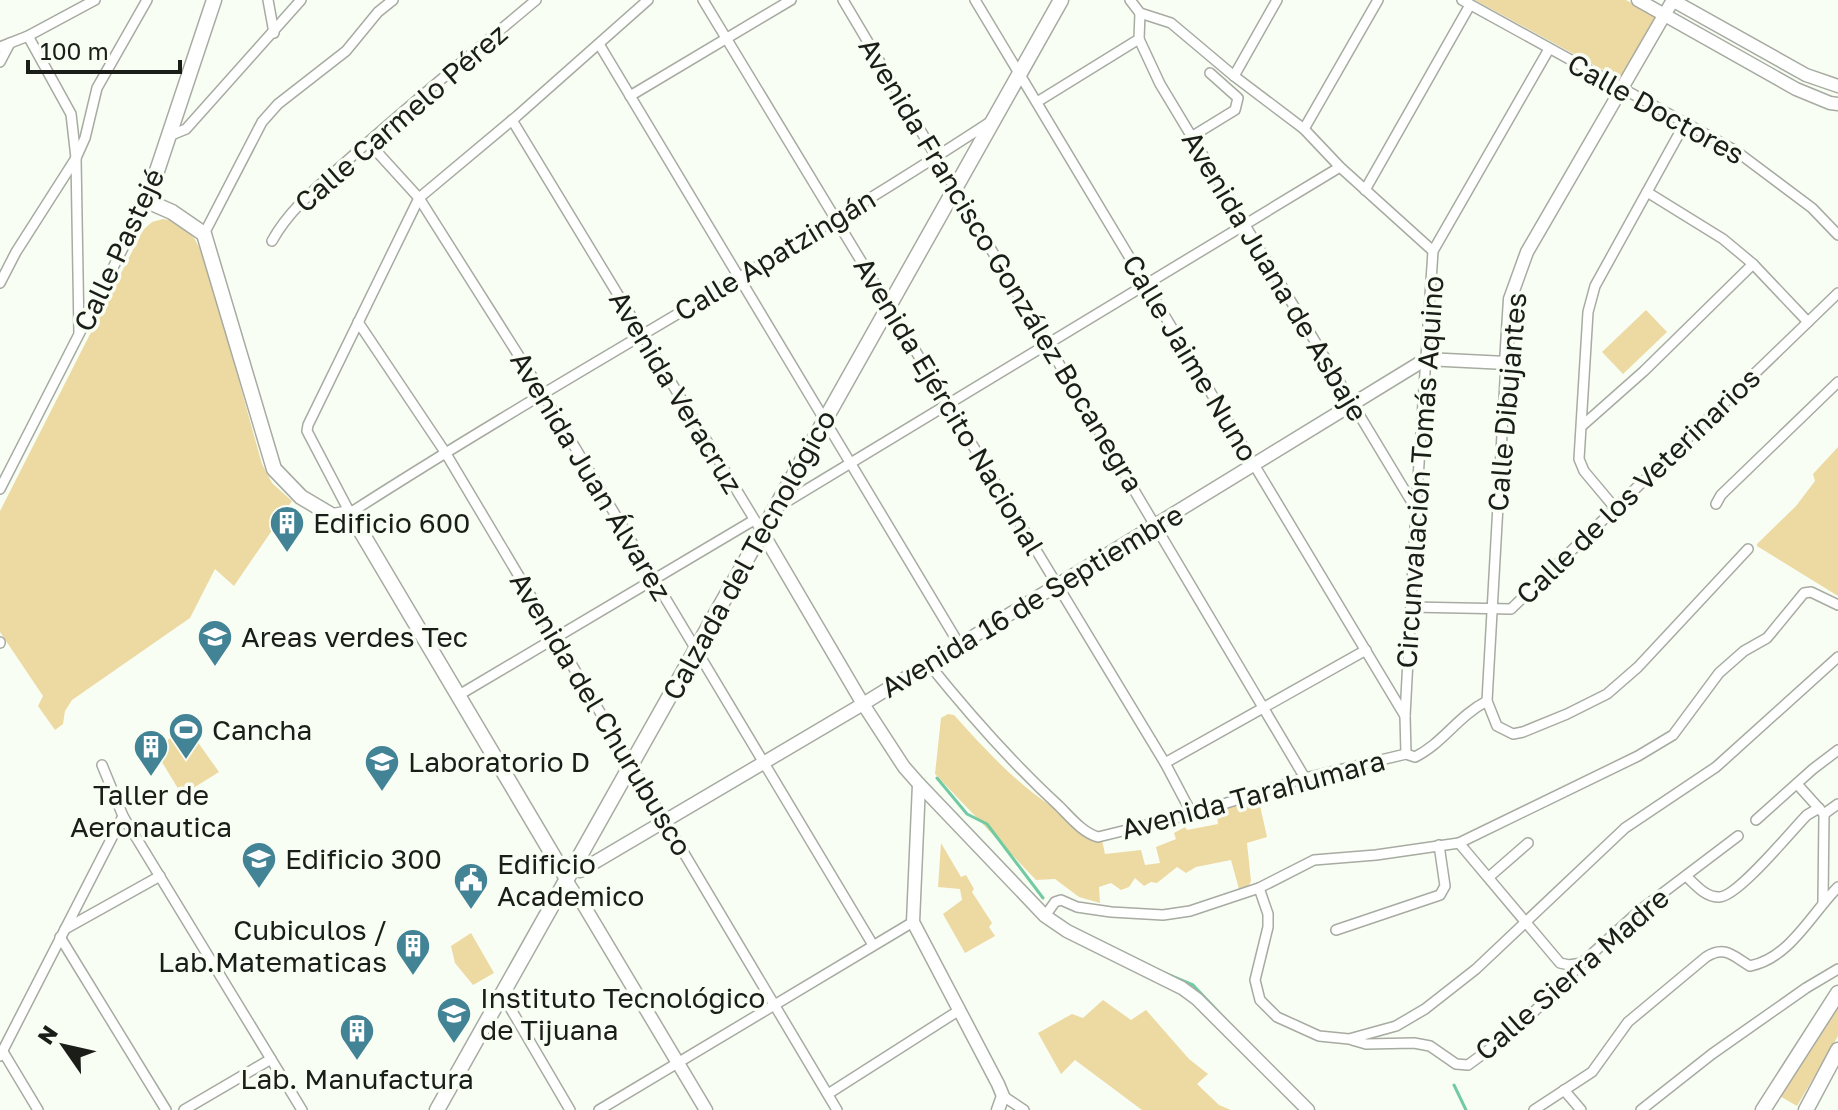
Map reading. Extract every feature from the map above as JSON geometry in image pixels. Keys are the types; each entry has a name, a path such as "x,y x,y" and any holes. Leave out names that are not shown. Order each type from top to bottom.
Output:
{"main road":[{"name":"Calle Pastejé","path":"147,201 214,0"},
{"name":"Calzada del Tecnológico","path":"440,1109 502,994 574,875 696,650 758,526 775,508 1061,0"},
{"path":"147,201 172,212 204,234 274,469 301,497 333,516 350,513 459,695 574,875"},
{"path":"1766,1105 1838,993"},
{"path":"1806,1110 1838,1050"}],"street":[{"path":"0,62 5,45 95,0"},
{"path":"0,283 16,252 76,158 85,138 97,88 147,0"},
{"path":"268,0 274,33"},
{"path":"169,136 186,129 301,0"},
{"path":"204,234 262,122 278,104 346,51 386,4 393,0"},
{"name":"Calle Carmelo Pérez","path":"272,241 295,208 536,0"},
{"path":"350,513 307,431 308,425 419,198 648,0"},
{"name":"Avenida Ejército Nacional","path":"703,0 1165,763 1192,814"},
{"path":"630,96 791,0"},
{"name":"Avenida Francisco González Bocanegra","path":"843,0 1305,778"},
{"name":"Calle Jaime Nuno","path":"975,0 1405,716"},
{"path":"1037,102 1139,39 1140,13 1130,0"},
{"path":"1234,76 1277,0"},
{"path":"1304,129 1378,0"},
{"path":"1638,0 1796,89 1838,104"},
{"path":"1673,0 1806,75 1838,86"},
{"name":"Calle Dibujantes","path":"1487,701 1510,299 1527,252 1673,0"},
{"path":"1365,190 1466,2"},
{"name":"Calle Doctores","path":"1466,2 1736,151 1812,208 1838,235"},
{"name":"Circunvalación Tomás Aquino","path":"1140,13 1171,23 1304,129 1340,167 1433,251 1416,509 1405,716 1406,754"},
{"path":"28,36 71,114 76,158 79,337"},
{"name":"Avenida Juana de Asbaje","path":"1139,39 1160,84 1191,137 1416,509"},
{"path":"599,44 959,644"},
{"path":"1433,251 1549,49"},
{"path":"1191,137 1235,110 1238,105 1238,98 1210,73"},
{"name":"Avenida Veracruz","path":"512,120 863,704 904,767 1045,916 1067,931 1197,999 1308,1110"},
{"name":"Calle Apatzingán","path":"350,513 445,452 740,278 994,120"},
{"path":"1615,508 1580,466 1590,300 1685,123"},
{"name":"Avenida Juan Álvarez","path":"368,142 419,198 543,394 873,945"},
{"path":"775,508 1340,167"},
{"path":"1647,192 1723,239 1753,264 1808,322"},
{"name":"Calle Pastejé","path":"0,489 147,201"},
{"path":"1583,425 1644,371 1753,264"},
{"name":"Calle de los Veterinarios","path":"1411,607 1508,610 1513,607 1838,293"},
{"name":"Avenida del Churubusco","path":"358,322 445,452 837,1110"},
{"path":"1426,359 1506,363"},
{"name":"Avenida 16 de Septiembre","path":"574,875 863,704 1426,359"},
{"path":"1716,504 1721,495 1838,382"},
{"path":"459,695 654,579 758,526"},
{"path":"1487,701 1497,726 1513,734 1567,714 1607,694 1638,667 1748,549"},
{"path":"1045,916 1055,902 1061,900 1077,907 1111,912 1163,915 1190,911 1259,888 1314,860 1459,843 1638,756 1673,735 1719,673 1744,651 1767,638 1804,593 1811,592 1838,605"},
{"path":"1165,763 1366,650"},
{"path":"1259,888 1268,914 1268,927 1255,980 1260,1000 1277,1017 1319,1036 1349,1039 1396,1026 1425,1009 1476,969 1625,828 1716,767 1838,657"},
{"name":"Avenida Tarahumara","path":"928,663 1013,763 1091,835 1098,837 1192,814 1305,778 1406,754 1415,757 1461,717 1487,701"},
{"path":"1756,820 1838,750"},
{"path":"102,765 123,816 302,1110"},
{"path":"919,784 913,922 1003,1096 1024,1110"},
{"path":"1797,784 1822,811 1823,902"},
{"path":"1687,877 1704,893 1725,896 1746,881 1807,815 1838,804"},
{"path":"38,1110 1,1053 123,816"},
{"name":"Calle Sierra Madre","path":"1349,1039 1366,1044 1414,1043 1430,1046 1456,1064 1468,1065 1517,1029 1639,911 1738,836"},
{"path":"1459,843 1560,963 1582,963"},
{"path":"1489,877 1528,843"},
{"path":"1336,930 1440,895 1445,886 1439,845"},
{"path":"574,875 580,899 706,1110"},
{"path":"63,933 160,876"},
{"path":"1534,1110 1592,1072 1628,1022 1706,957 1714,952 1727,951 1750,966 1760,963 1792,941 1838,887"},
{"path":"599,1110 913,922"},
{"path":"63,933 166,1110"},
{"path":"1641,1110 1712,1054 1838,969"},
{"path":"502,994 570,1110"},
{"path":"828,1094 958,1011"},
{"path":"184,1110 271,1059"},
{"path":"1564,1090 1581,1110"},
{"path":"998,1110 1003,1096"},
{"path":"1755,1110 1766,1105"}],"shaded area":[{"path":"1475,0 1626,0 1658,18 1623,81"},
{"path":"163,219 180,224 192,235 200,249 262,464 272,483 292,501 234,586 215,569 190,618 72,700 65,711 63,724 55,730 38,706 43,696 0,632 0,511 143,230 152,222"},
{"path":"1646,310 1667,332 1623,374 1602,352"},
{"path":"1838,447 1838,596 1757,544 1796,506 1815,481 1813,474"},
{"path":"954,715 997,761 1032,792 1096,836 1101,835 1105,854 1141,850 1145,865 1160,863 1156,847 1176,839 1174,833 1185,827 1187,830 1218,824 1216,809 1258,797 1267,837 1247,843 1251,881 1248,888 1239,889 1231,860 1196,867 1186,873 1177,867 1157,883 1144,886 1135,878 1129,887 1121,890 1111,883 1099,887 1100,903 1079,897 1055,879 1036,880 935,774 941,718"},
{"name":"Cancha","path":"187,727 219,772 182,795 154,749"},
{"path":"941,843 961,877 966,875 974,889 972,892 992,923 989,927 995,936 965,953 943,914 962,900 960,889 938,887"},
{"path":"471,933 494,973 473,985 455,963 451,946"},
{"path":"1103,1000 1131,1020 1146,1010 1189,1059 1208,1074 1197,1084 1219,1105 1231,1110 1142,1110 1075,1060 1061,1074 1038,1033 1072,1014 1083,1018"},
{"path":"1838,1001 1838,1036 1797,1106 1778,1095"}],"waterway":[{"path":"937,778 967,814 987,824 1043,898"},
{"path":"1162,972 1193,985 1228,1022"},
{"path":"1454,1085 1466,1110"}],"place":[{"name":"Edificio 600","path":"287,554"},
{"name":"Areas verdes Tec","path":"215,668"},
{"name":"Cancha","path":"186,761"},
{"name":"Taller de Aeronautica","path":"151,778"},
{"name":"Laboratorio D","path":"382,793"},
{"name":"Edificio 300","path":"259,890"},
{"name":"Edificio Academico","path":"471,911"},
{"name":"Cubiculos / Lab.Matematicas","path":"413,977"},
{"name":"Instituto Tecnológico de Tijuana","path":"454,1045"},
{"name":"Lab. Manufactura","path":"357,1062"}]}
